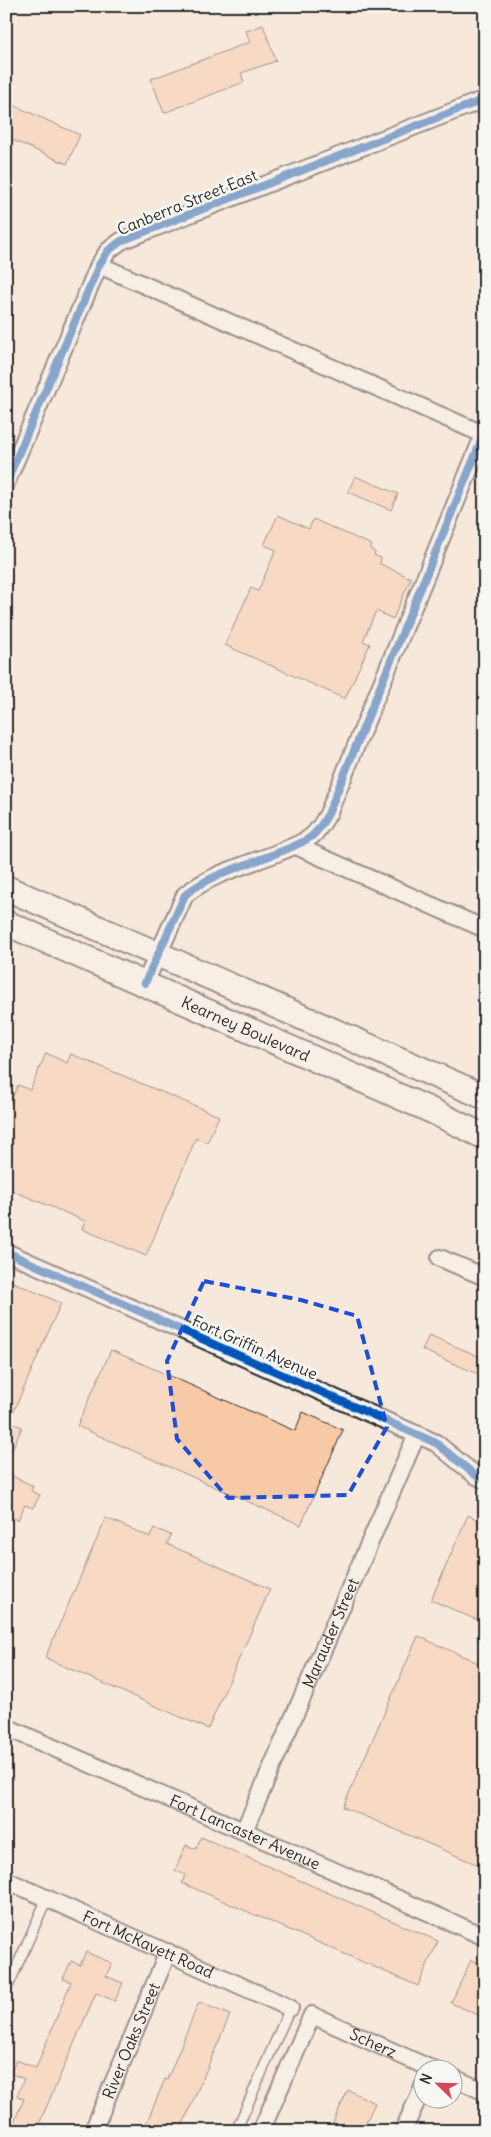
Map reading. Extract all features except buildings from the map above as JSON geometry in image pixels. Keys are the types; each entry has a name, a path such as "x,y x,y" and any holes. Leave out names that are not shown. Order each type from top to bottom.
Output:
{"street":[{"name":"Canberra Street East","path":"6,483 99,265 108,252 121,241 485,99"},
{"path":"99,265 484,435 328,814 320,828 311,837 296,846 195,886 185,895 178,908 144,983"},
{"path":"296,846 485,929"},
{"name":"Kearney Boulevard","path":"6,888 485,1097"},
{"name":"Kearney Boulevard","path":"6,924 430,1110 485,1137"},
{"name":"Fort Griffin Avenue","path":"6,1252 436,1443 474,1475 485,1480"},
{"path":"440,1258 485,1277"},
{"name":"Marauder Street","path":"244,1831 417,1434"},
{"name":"Fort Lancaster Avenue","path":"6,1727 485,1937"},
{"name":"Fort McKavett Road","path":"6,1880 290,2008"},
{"name":"River Oaks Street","path":"93,2131 168,1952"},
{"name":"Scherz","path":"261,2131 312,2015 414,2061"},
{"path":"464,2083 485,2092"},
{"path":"403,2131 414,2107"}],"lane":[{"path":"6,1991 47,1898"},
{"path":"236,2131 290,2008"}],"highlighted area":[{"path":"204,1281 301,1300 357,1316 387,1427 348,1495 228,1498 177,1439 167,1361"}],"cycle path":[{"path":"6,483 99,265 108,251 121,241 485,99"},
{"path":"145,983 185,895 217,876 295,846 312,836 323,823 484,434"},
{"path":"6,1252 436,1443 475,1475 485,1480"}]}
